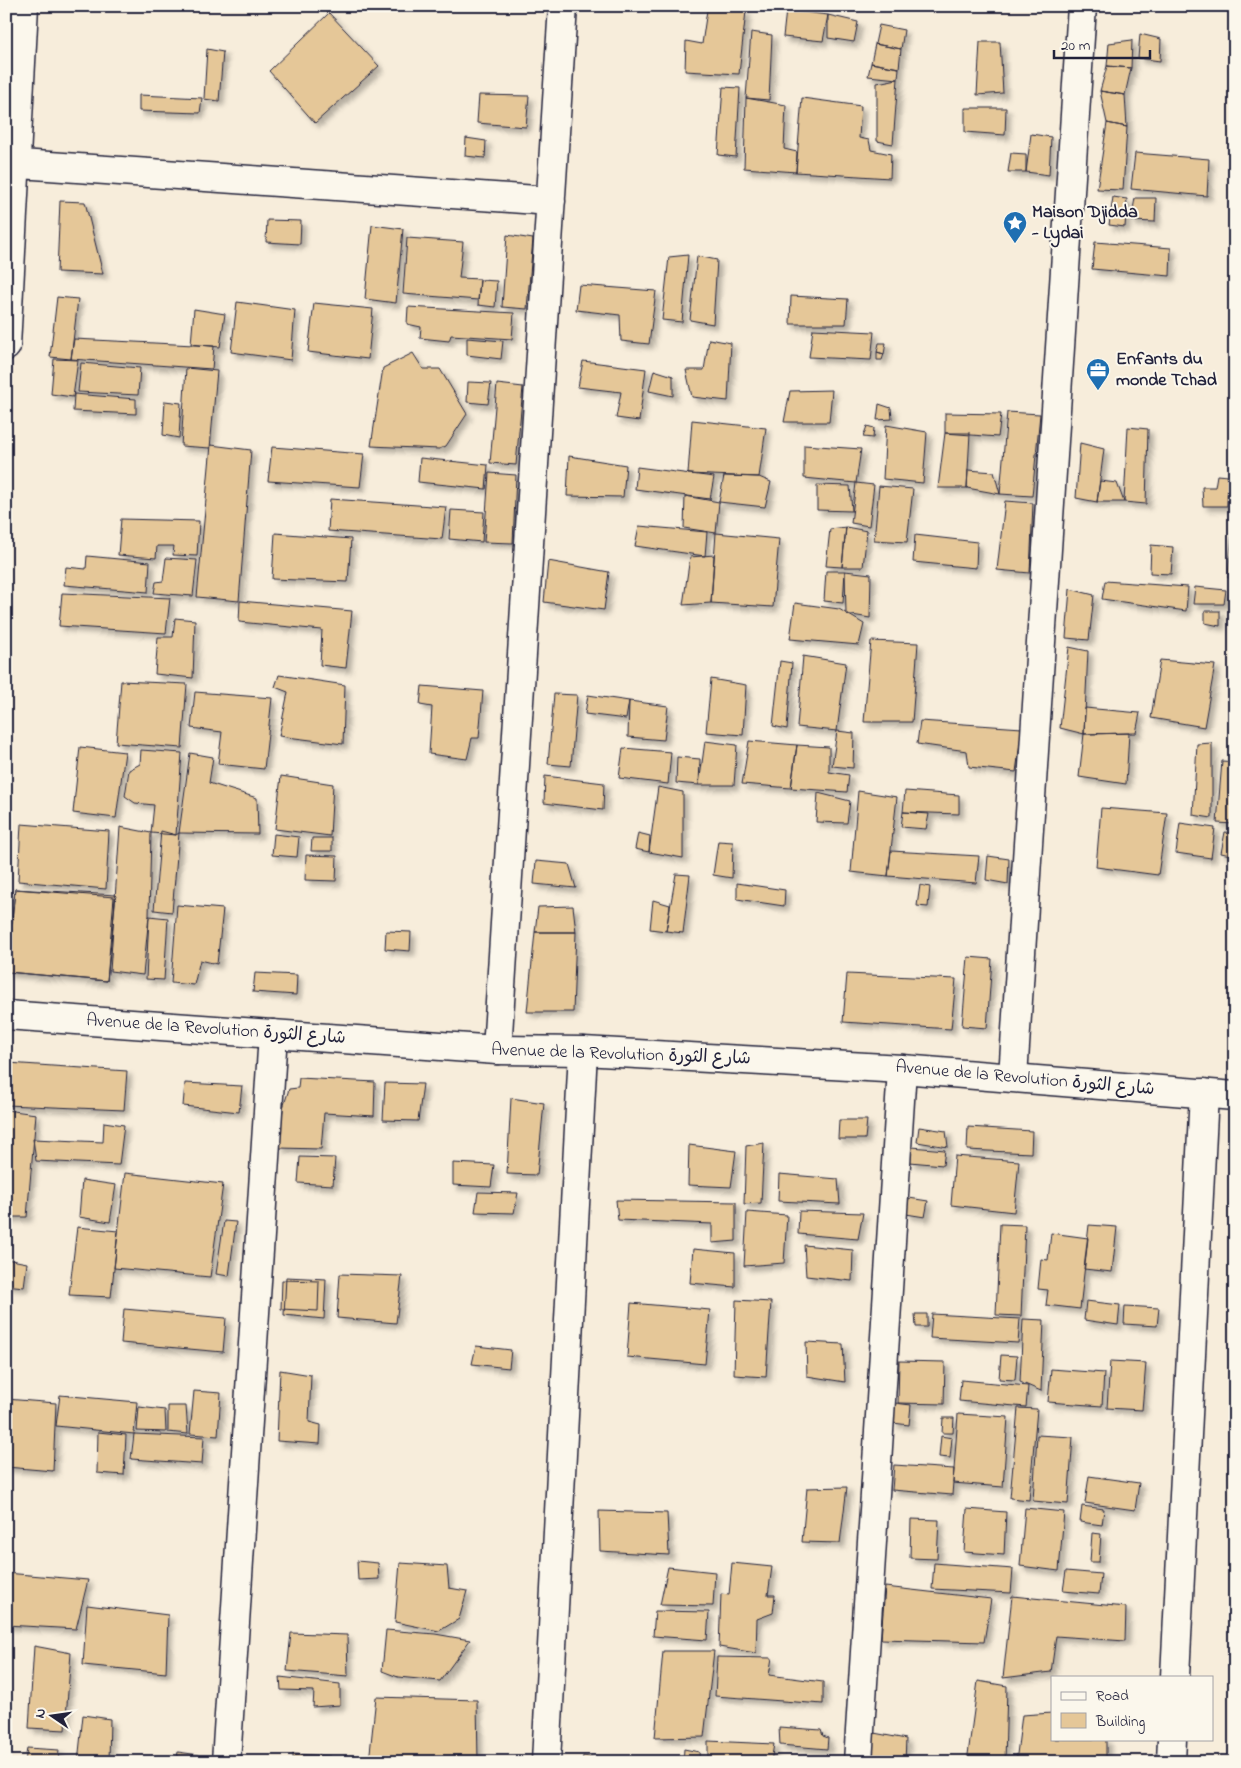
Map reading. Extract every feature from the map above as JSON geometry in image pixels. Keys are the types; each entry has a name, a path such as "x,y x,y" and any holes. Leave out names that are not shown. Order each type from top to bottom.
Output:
{"street":[{"path":"6,346 10,163 24,6"},
{"path":"497,1050 563,6"},
{"path":"1013,1077 1082,6"},
{"path":"10,163 551,201"},
{"name":"Avenue de la Revolution شارع الثورة","path":"6,1015 497,1050 583,1051 902,1069 1235,1096"},
{"path":"226,1762 274,1034"},
{"path":"546,1762 583,1051"},
{"path":"858,1762 902,1069"},
{"path":"1175,1676 1204,1093"},
{"path":"1171,1762 1172,1740"}],"building":[{"path":"707,10 746,11 739,74 685,71 686,41 702,44"},
{"path":"786,10 828,15 823,41 783,37"},
{"path":"329,13 379,66 315,123 269,71"},
{"path":"828,15 858,22 854,42 828,38"},
{"path":"879,25 904,30 901,49 875,44"},
{"path":"751,32 772,35 769,100 746,98"},
{"path":"1140,34 1161,39 1160,61 1138,58"},
{"path":"1132,40 1131,68 1107,66 1109,43"},
{"path":"980,42 1000,42 1003,93 977,95"},
{"path":"875,44 901,49 899,68 871,63"},
{"path":"207,49 223,52 219,101 204,99"},
{"path":"871,63 899,68 898,79 868,76"},
{"path":"1107,66 1131,68 1125,95 1100,91"},
{"path":"898,79 893,144 877,141 877,83"},
{"path":"723,87 740,88 736,157 718,155"},
{"path":"1100,91 1125,95 1127,127 1107,123"},
{"path":"139,95 202,98 200,113 139,111"},
{"path":"479,95 529,96 526,127 477,123"},
{"path":"746,98 786,105 784,149 797,152 796,172 744,168"},
{"path":"802,98 861,106 859,138 869,140 871,150 891,154 890,178 796,172"},
{"path":"965,108 1006,108 1005,135 965,132"},
{"path":"1107,123 1127,127 1123,190 1097,189"},
{"path":"1031,134 1051,137 1049,175 1026,172"},
{"path":"466,138 486,141 485,158 465,156"},
{"path":"1011,153 1026,154 1026,172 1008,172"},
{"path":"1135,153 1209,159 1207,196 1131,189"},
{"path":"1113,197 1127,199 1125,227 1109,225"},
{"path":"1135,198 1156,198 1155,222 1131,221"},
{"path":"60,201 85,202 103,274 57,272"},
{"path":"267,220 301,221 300,244 266,242"},
{"path":"372,225 403,229 396,303 365,299"},
{"path":"507,235 533,239 527,309 502,307"},
{"path":"407,238 463,242 459,278 480,279 478,300 403,294"},
{"path":"1095,242 1171,248 1170,276 1092,269"},
{"path":"688,255 682,322 662,320 669,257"},
{"path":"697,256 717,260 713,324 690,320"},
{"path":"480,280 497,281 495,307 478,305"},
{"path":"579,285 656,291 649,344 621,341 620,315 576,310"},
{"path":"791,296 848,299 846,324 790,324"},
{"path":"57,297 78,299 71,359 50,357"},
{"path":"237,302 295,310 291,360 231,352"},
{"path":"314,303 373,309 368,359 308,352"},
{"path":"408,307 514,313 512,339 451,335 449,341 420,338 421,327 407,324"},
{"path":"194,309 225,314 220,347 191,344"},
{"path":"813,329 874,332 871,360 809,357"},
{"path":"467,338 503,341 501,359 467,355"},
{"path":"74,339 214,346 212,369 71,359"},
{"path":"709,339 731,343 728,401 692,397 686,370 704,370"},
{"path":"879,343 886,343 884,354 877,352"},
{"path":"877,352 884,354 882,360 877,360"},
{"path":"413,353 423,369 440,369 467,414 446,446 439,449 371,446 383,368"},
{"path":"54,359 78,360 73,397 51,394"},
{"path":"583,361 646,369 639,421 616,418 621,392 578,387"},
{"path":"81,363 140,368 138,395 78,392"},
{"path":"186,368 217,371 210,448 181,446"},
{"path":"654,370 673,376 673,396 649,391"},
{"path":"468,382 491,383 488,404 467,402"},
{"path":"497,384 523,387 516,465 490,463"},
{"path":"832,390 829,422 784,422 790,391"},
{"path":"74,394 136,399 136,414 73,411"},
{"path":"165,401 181,403 179,438 163,435"},
{"path":"879,404 891,408 892,419 877,420"},
{"path":"1007,412 1040,414 1032,496 1000,494"},
{"path":"945,413 1001,414 998,437 945,433"},
{"path":"692,420 766,428 759,477 688,474"},
{"path":"886,425 927,432 923,483 883,479"},
{"path":"867,426 874,428 873,438 863,437"},
{"path":"1128,427 1148,429 1146,504 1124,502"},
{"path":"945,433 970,433 967,488 938,488"},
{"path":"1080,443 1104,449 1097,502 1076,498"},
{"path":"211,445 251,450 239,601 197,597"},
{"path":"804,445 861,449 856,483 804,478"},
{"path":"272,447 364,454 360,487 268,481"},
{"path":"569,456 626,465 623,497 567,496"},
{"path":"420,458 488,465 486,489 418,482"},
{"path":"637,467 714,477 710,499 635,489"},
{"path":"968,470 994,472 1000,494 967,488"},
{"path":"489,473 516,475 513,543 484,542"},
{"path":"1217,475 1228,476 1227,506 1203,506 1202,487 1215,487"},
{"path":"724,476 759,477 771,482 765,507 719,502"},
{"path":"1100,481 1117,483 1124,502 1097,502"},
{"path":"856,483 874,485 869,526 851,523"},
{"path":"817,485 850,486 852,511 817,510"},
{"path":"879,486 913,489 907,542 874,540"},
{"path":"685,496 719,502 716,533 684,528"},
{"path":"330,499 446,507 442,539 328,531"},
{"path":"1005,501 1033,503 1030,573 997,570"},
{"path":"1235,508 1235,579 1228,578"},
{"path":"451,510 484,512 482,542 449,539"},
{"path":"121,519 199,521 197,556 173,555 174,546 157,546 156,558 118,555"},
{"path":"639,526 707,532 705,556 635,546"},
{"path":"846,527 842,567 826,566 830,529"},
{"path":"846,527 867,531 863,567 842,567"},
{"path":"275,533 351,539 348,582 272,579"},
{"path":"716,533 779,539 773,607 711,603"},
{"path":"915,535 977,542 976,568 913,562"},
{"path":"1151,545 1173,547 1171,574 1150,573"},
{"path":"714,555 711,603 683,605 690,557"},
{"path":"87,556 150,562 148,592 64,585 66,567 86,569"},
{"path":"166,558 197,560 193,596 154,593 156,582 163,581"},
{"path":"548,561 609,572 604,610 544,602"},
{"path":"826,571 845,571 843,603 824,601"},
{"path":"845,571 871,574 870,618 846,614"},
{"path":"1105,581 1188,587 1186,611 1102,599"},
{"path":"1195,587 1226,590 1224,604 1193,604"},
{"path":"1070,589 1094,595 1089,640 1066,638"},
{"path":"62,593 170,598 166,633 59,626"},
{"path":"240,601 352,611 346,668 320,665 322,630 239,622"},
{"path":"795,603 839,609 864,624 859,645 790,639"},
{"path":"1205,611 1220,611 1220,626 1205,623"},
{"path":"175,618 195,620 193,678 155,674 158,637 173,637"},
{"path":"871,641 918,643 912,722 864,722"},
{"path":"1069,647 1088,651 1084,734 1060,728"},
{"path":"803,656 846,663 837,731 797,727"},
{"path":"1160,660 1215,665 1204,727 1151,718"},
{"path":"780,661 792,663 787,729 773,726"},
{"path":"279,675 345,685 343,744 279,736 288,692 275,687"},
{"path":"711,679 746,685 743,735 706,732"},
{"path":"121,681 187,684 182,748 116,743"},
{"path":"422,686 483,691 479,738 472,738 467,759 429,754 432,707 420,705"},
{"path":"195,692 272,698 264,769 218,764 222,732 191,728"},
{"path":"554,694 577,695 571,766 548,764"},
{"path":"588,695 629,701 626,719 585,714"},
{"path":"629,701 668,706 664,740 628,737"},
{"path":"1085,708 1140,713 1136,733 1084,734"},
{"path":"920,721 1022,728 1016,772 969,767 967,751 917,744"},
{"path":"837,731 854,733 853,768 832,766"},
{"path":"1129,733 1126,784 1079,777 1084,734"},
{"path":"705,741 737,745 734,785 699,785"},
{"path":"749,741 797,745 791,788 742,784"},
{"path":"1212,743 1212,818 1193,815 1197,744"},
{"path":"797,745 829,747 829,772 849,775 847,792 791,788"},
{"path":"80,747 125,752 116,818 73,813"},
{"path":"623,748 671,752 668,784 619,778"},
{"path":"141,750 182,753 176,835 151,833 154,805 135,803 125,796 129,770 140,764"},
{"path":"190,753 213,757 209,783 257,798 258,834 179,833"},
{"path":"677,757 700,759 699,785 676,783"},
{"path":"1222,761 1235,762 1235,824 1217,823"},
{"path":"281,776 333,784 330,836 275,829"},
{"path":"545,776 604,783 603,810 544,803"},
{"path":"658,787 683,792 683,858 649,852"},
{"path":"858,791 897,797 888,876 851,872"},
{"path":"905,791 959,795 959,814 903,812"},
{"path":"818,793 850,801 847,823 816,822"},
{"path":"1101,808 1167,813 1158,875 1096,867"},
{"path":"903,812 929,814 926,829 901,827"},
{"path":"1180,823 1215,828 1211,858 1176,853"},
{"path":"21,824 109,831 106,889 18,881"},
{"path":"120,827 151,833 149,916 143,975 110,971"},
{"path":"161,831 176,835 179,833 172,912 154,910"},
{"path":"1225,832 1235,833 1235,856 1221,853"},
{"path":"638,833 650,836 649,852 635,849"},
{"path":"274,834 299,837 297,857 272,855"},
{"path":"312,838 332,838 332,851 311,851"},
{"path":"718,841 733,842 732,878 713,875"},
{"path":"891,851 979,856 976,883 888,876"},
{"path":"306,855 337,856 336,881 305,880"},
{"path":"988,856 1009,859 1008,884 986,880"},
{"path":"536,861 569,864 576,888 534,884"},
{"path":"676,874 690,875 683,933 666,931"},
{"path":"737,883 785,890 784,906 737,899"},
{"path":"920,885 930,887 928,907 917,906"},
{"path":"15,889 114,897 107,981 7,972"},
{"path":"15,889 116,895 107,981 7,972"},
{"path":"653,900 670,905 666,931 650,929"},
{"path":"177,905 223,909 217,964 200,960 194,985 171,983"},
{"path":"573,906 576,932 535,932 538,907"},
{"path":"149,916 168,918 164,980 146,979"},
{"path":"386,931 411,932 410,951 385,949"},
{"path":"535,932 576,932 573,1012 527,1012"},
{"path":"968,957 992,959 987,1028 962,1026"},
{"path":"255,973 297,975 296,995 253,992"},
{"path":"847,974 956,979 951,1029 843,1022"},
{"path":"8,1063 127,1071 124,1110 6,1105"},
{"path":"299,1078 375,1082 374,1116 324,1113 321,1149 279,1148 283,1108 289,1089 298,1088"},
{"path":"185,1083 242,1086 239,1112 183,1106"},
{"path":"385,1083 423,1084 418,1121 383,1120"},
{"path":"511,1098 544,1103 537,1175 507,1174"},
{"path":"6,1110 36,1114 27,1217 6,1217"},
{"path":"839,1120 867,1120 865,1139 838,1139"},
{"path":"104,1122 124,1125 119,1165 36,1161 33,1139 103,1142"},
{"path":"919,1127 946,1131 948,1147 917,1142"},
{"path":"968,1127 1032,1131 1031,1153 967,1150"},
{"path":"764,1143 761,1203 744,1204 746,1146"},
{"path":"689,1145 736,1151 731,1187 688,1185"},
{"path":"912,1147 945,1150 943,1165 910,1162"},
{"path":"955,1156 1019,1161 1014,1212 951,1205"},
{"path":"300,1157 335,1158 333,1185 298,1183"},
{"path":"453,1163 494,1165 491,1187 453,1185"},
{"path":"125,1173 223,1184 210,1277 114,1268"},
{"path":"779,1174 838,1179 840,1204 778,1201"},
{"path":"82,1180 116,1185 110,1222 79,1217"},
{"path":"478,1192 518,1193 514,1213 475,1212"},
{"path":"909,1198 928,1201 925,1217 906,1214"},
{"path":"616,1200 736,1202 736,1241 712,1243 712,1224 618,1220"},
{"path":"799,1211 863,1213 858,1239 798,1234"},
{"path":"747,1212 787,1215 784,1263 744,1266"},
{"path":"224,1221 236,1222 229,1276 216,1274"},
{"path":"1000,1224 1025,1225 1021,1316 996,1315"},
{"path":"1089,1225 1117,1227 1112,1272 1084,1269"},
{"path":"77,1227 118,1231 111,1297 69,1295"},
{"path":"1051,1233 1088,1238 1080,1309 1046,1305 1048,1290 1038,1289 1041,1259 1048,1260"},
{"path":"804,1245 853,1250 852,1281 806,1276"},
{"path":"693,1249 735,1253 735,1287 690,1283"},
{"path":"6,1259 27,1263 24,1287 6,1285"},
{"path":"340,1274 402,1276 396,1323 337,1318"},
{"path":"286,1277 326,1279 324,1319 284,1315"},
{"path":"282,1280 319,1281 318,1311 281,1309"},
{"path":"736,1300 771,1302 766,1377 734,1375"},
{"path":"1086,1301 1120,1305 1118,1325 1084,1320"},
{"path":"631,1303 710,1310 705,1364 627,1357"},
{"path":"1125,1306 1159,1308 1157,1326 1124,1324"},
{"path":"124,1309 226,1318 223,1352 121,1343"},
{"path":"915,1314 927,1314 927,1327 916,1327"},
{"path":"932,1314 1020,1319 1018,1343 930,1338"},
{"path":"1023,1319 1044,1320 1041,1391 1020,1382"},
{"path":"806,1342 843,1344 845,1382 807,1376"},
{"path":"476,1346 511,1350 509,1368 472,1364"},
{"path":"1001,1355 1017,1356 1015,1380 999,1379"},
{"path":"899,1361 945,1362 944,1404 898,1403"},
{"path":"1110,1361 1146,1363 1142,1410 1107,1408"},
{"path":"1051,1369 1104,1373 1102,1406 1048,1402"},
{"path":"280,1370 311,1375 309,1422 321,1425 320,1444 277,1441"},
{"path":"961,1380 1028,1386 1026,1407 959,1401"},
{"path":"194,1391 221,1393 218,1436 190,1434"},
{"path":"60,1395 137,1402 134,1434 56,1426"},
{"path":"6,1399 56,1403 53,1471 6,1467"},
{"path":"895,1403 911,1405 909,1425 893,1423"},
{"path":"168,1406 186,1406 188,1434 168,1432"},
{"path":"139,1407 165,1410 166,1432 137,1431"},
{"path":"1018,1408 1037,1409 1029,1500 1010,1498"},
{"path":"958,1414 1008,1417 1003,1487 953,1483"},
{"path":"943,1418 954,1418 953,1433 942,1433"},
{"path":"98,1432 126,1435 124,1475 97,1473"},
{"path":"134,1434 204,1437 202,1464 131,1459"},
{"path":"1037,1435 1073,1437 1068,1504 1033,1501"},
{"path":"941,1436 952,1438 950,1458 939,1457"},
{"path":"894,1465 954,1469 952,1495 892,1490"},
{"path":"1089,1476 1139,1483 1135,1510 1085,1503"},
{"path":"847,1487 840,1543 802,1542 807,1488"},
{"path":"1082,1506 1104,1509 1102,1525 1080,1522"},
{"path":"1025,1508 1064,1512 1059,1571 1020,1566"},
{"path":"967,1509 1006,1512 1004,1555 964,1552"},
{"path":"599,1511 667,1513 669,1555 600,1551"},
{"path":"911,1519 939,1520 937,1559 910,1558"},
{"path":"1092,1533 1101,1534 1099,1562 1090,1562"},
{"path":"357,1561 378,1563 379,1579 358,1580"},
{"path":"400,1563 447,1566 449,1588 467,1591 459,1619 439,1631 395,1622"},
{"path":"732,1563 772,1567 768,1595 775,1595 773,1613 757,1619 756,1653 719,1647 721,1594 729,1595"},
{"path":"934,1563 1013,1569 1011,1593 932,1589"},
{"path":"668,1567 715,1572 713,1606 660,1605"},
{"path":"1066,1571 1101,1574 1099,1594 1063,1591"},
{"path":"6,1573 88,1580 76,1629 6,1625"},
{"path":"885,1587 991,1599 984,1642 881,1639"},
{"path":"1012,1596 1126,1607 1125,1641 1056,1636 1051,1672 1003,1678"},
{"path":"87,1605 168,1615 166,1673 83,1665"},
{"path":"655,1611 709,1612 707,1640 653,1636"},
{"path":"386,1630 435,1634 470,1640 440,1681 398,1677 382,1671"},
{"path":"291,1633 347,1635 348,1676 287,1671"},
{"path":"34,1646 71,1653 65,1730 29,1728"},
{"path":"663,1651 714,1651 704,1737 655,1738"},
{"path":"717,1657 772,1658 769,1675 823,1682 823,1704 715,1696"},
{"path":"280,1677 340,1684 340,1705 313,1707 314,1691 281,1690"},
{"path":"978,1681 1007,1686 1005,1762 967,1762"},
{"path":"376,1697 477,1700 478,1762 369,1762"},
{"path":"1051,1713 1051,1740 1106,1740 1106,1762 1016,1762 1022,1715"},
{"path":"83,1715 110,1719 109,1762 78,1762"},
{"path":"779,1727 821,1730 823,1736 828,1738 827,1749 780,1745"},
{"path":"874,1733 906,1739 905,1762 870,1762"},
{"path":"708,1741 774,1744 771,1762 708,1762"},
{"path":"27,1748 59,1750 58,1762 25,1762"},
{"path":"684,1749 699,1752 700,1762 683,1762"},
{"path":"178,1752 199,1755 198,1762 176,1762"},
{"path":"293,1754 330,1756 330,1762 293,1762"},
{"path":"583,1756 602,1759 602,1762 582,1762"}],"place":[{"name":"Maison Djidda - Lydai","path":"1015,244"},
{"name":"Enfants du monde Tchad","path":"1098,391"}]}
